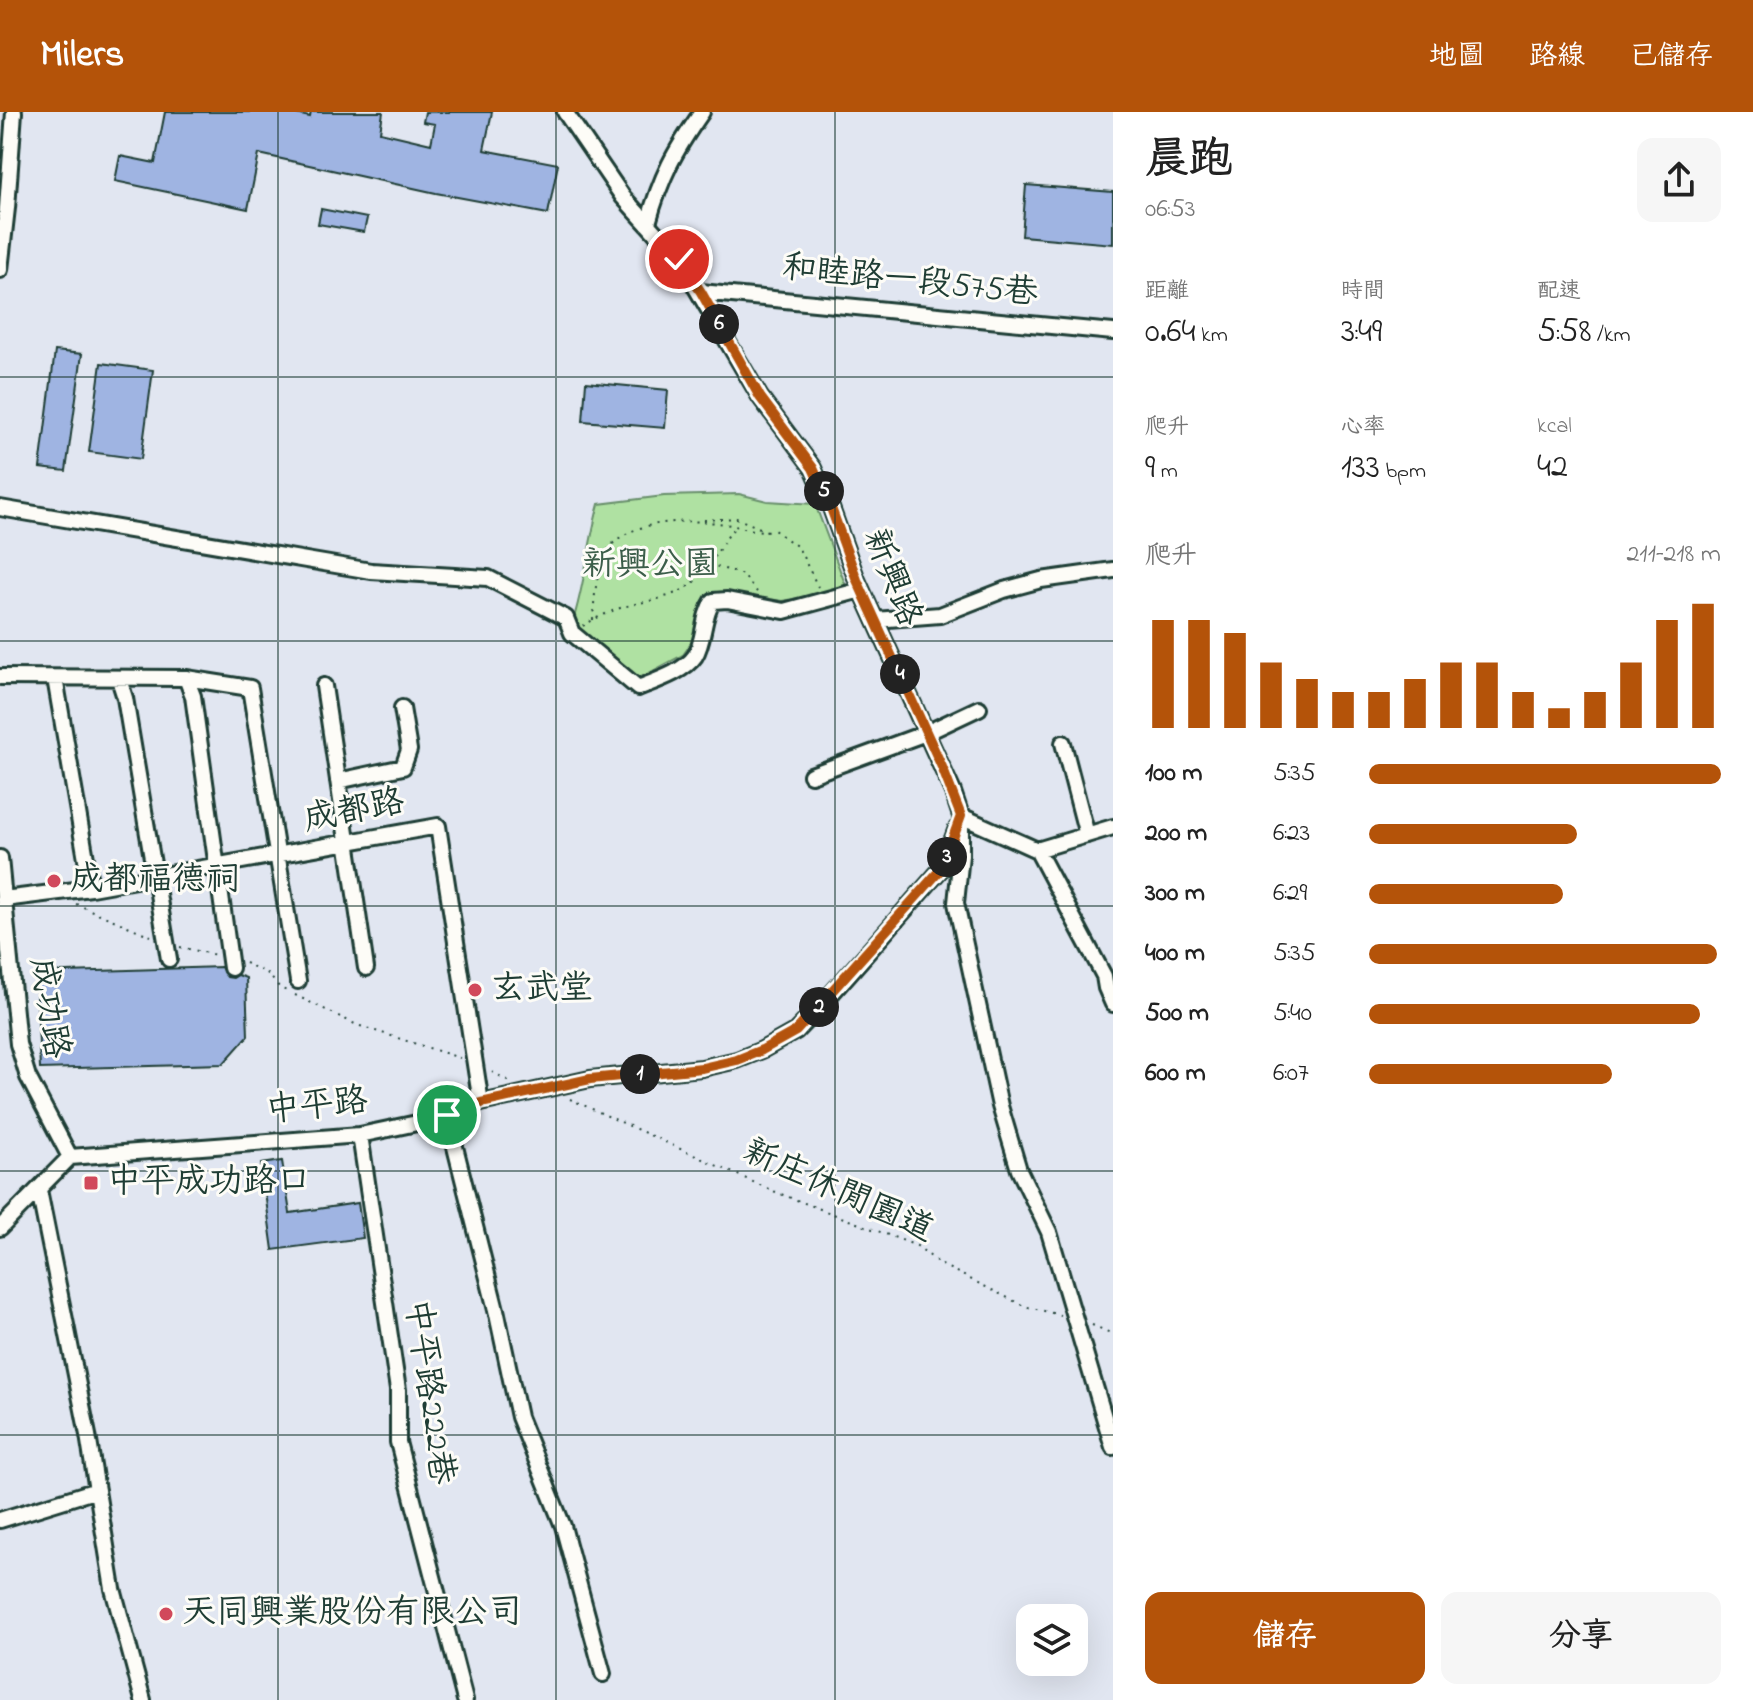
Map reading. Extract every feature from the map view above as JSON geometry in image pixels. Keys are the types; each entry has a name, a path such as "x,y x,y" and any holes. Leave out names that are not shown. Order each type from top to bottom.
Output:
{"street":[{"path":"0,270 14,112"},
{"name":"新興路","path":"565,112 614,184 679,259 760,397 813,468 861,590 953,792 961,816 956,903 1000,1106 1019,1170 1049,1232 1113,1447"},
{"path":"648,223 659,183 679,145 702,112"},
{"name":"和睦路一段575巷","path":"701,292 1113,332"},
{"path":"0,508 371,571 488,578 566,618 572,633 638,688 686,665 695,655 708,608 713,601 727,600 784,611 861,590"},
{"path":"875,620 940,615 1004,590 1041,580 1113,570"},
{"path":"0,677 186,678 250,688 298,981"},
{"path":"55,678 91,888"},
{"path":"186,678 193,696 231,968"},
{"path":"119,679 157,876 169,959"},
{"path":"324,686 366,968"},
{"path":"338,781 403,767 409,750 402,708"},
{"path":"811,775 926,733 979,708"},
{"path":"1063,743 1087,835"},
{"path":"961,816 1037,850 1098,964 1113,1004"},
{"name":"中平路","path":"70,1157 360,1135 447,1115 481,1103 590,1079 702,1068 737,1060 796,1031 942,868 961,816"},
{"name":"成都路","path":"4,899 91,888 438,826 481,1103"},
{"path":"1037,850 1113,827"},
{"name":"成功路","path":"0,858 18,1044 28,1077 70,1157"},
{"path":"447,1115 497,1314 519,1417 563,1526 603,1674"},
{"name":"中平路222巷","path":"360,1135 398,1390 398,1442 465,1700"},
{"path":"0,1228 70,1157"},
{"path":"39,1190 113,1589 143,1700"},
{"path":"0,1520 97,1490"}],"path":[{"path":"593,620 601,565 612,544 632,532 665,521 736,518 768,531"},
{"path":"700,521 774,530 781,534 798,547 825,599"},
{"path":"572,633 621,608 665,597 686,588 696,581 735,526"},
{"path":"708,564 743,575 767,609"},
{"name":"新庄休閒園道","path":"568,1099 773,1191 917,1246 940,1264 1024,1306 1074,1316 1113,1334"}],"green space":[{"name":"新興公園","path":"739,494 767,501 815,504 847,589 782,601 724,592 705,603 697,619 697,635 683,655 636,680 572,624 599,504 664,496"}],"building":[{"path":"165,112 287,112 310,117 311,112 383,112 380,132 431,144 435,124 423,122 425,112 492,112 484,150 558,164 548,214 259,154 248,209 115,181 120,156 155,163"},
{"path":"1026,185 1113,192 1113,244 1022,236"},
{"path":"321,209 367,218 364,232 318,224"},
{"path":"55,351 82,354 66,471 40,468"},
{"path":"101,363 153,370 141,459 89,452"},
{"path":"586,382 668,390 665,428 583,421"},
{"path":"221,967 227,977 238,975 246,978 248,1036 223,1064 40,1069 36,973"},
{"path":"282,1161 290,1213 358,1203 363,1238 273,1250 261,1164"}],"place":[{"name":"成都福德祠","path":"54,881"},
{"name":"玄武堂","path":"475,990"},
{"name":"中平成功路口","path":"91,1183"},
{"name":"天同興業股份有限公司","path":"166,1614"}],"route":[{"path":"447,1115 481,1103 590,1079 702,1068 737,1060 796,1031 942,868 961,816 857,580 813,468 760,397 679,259"}]}
